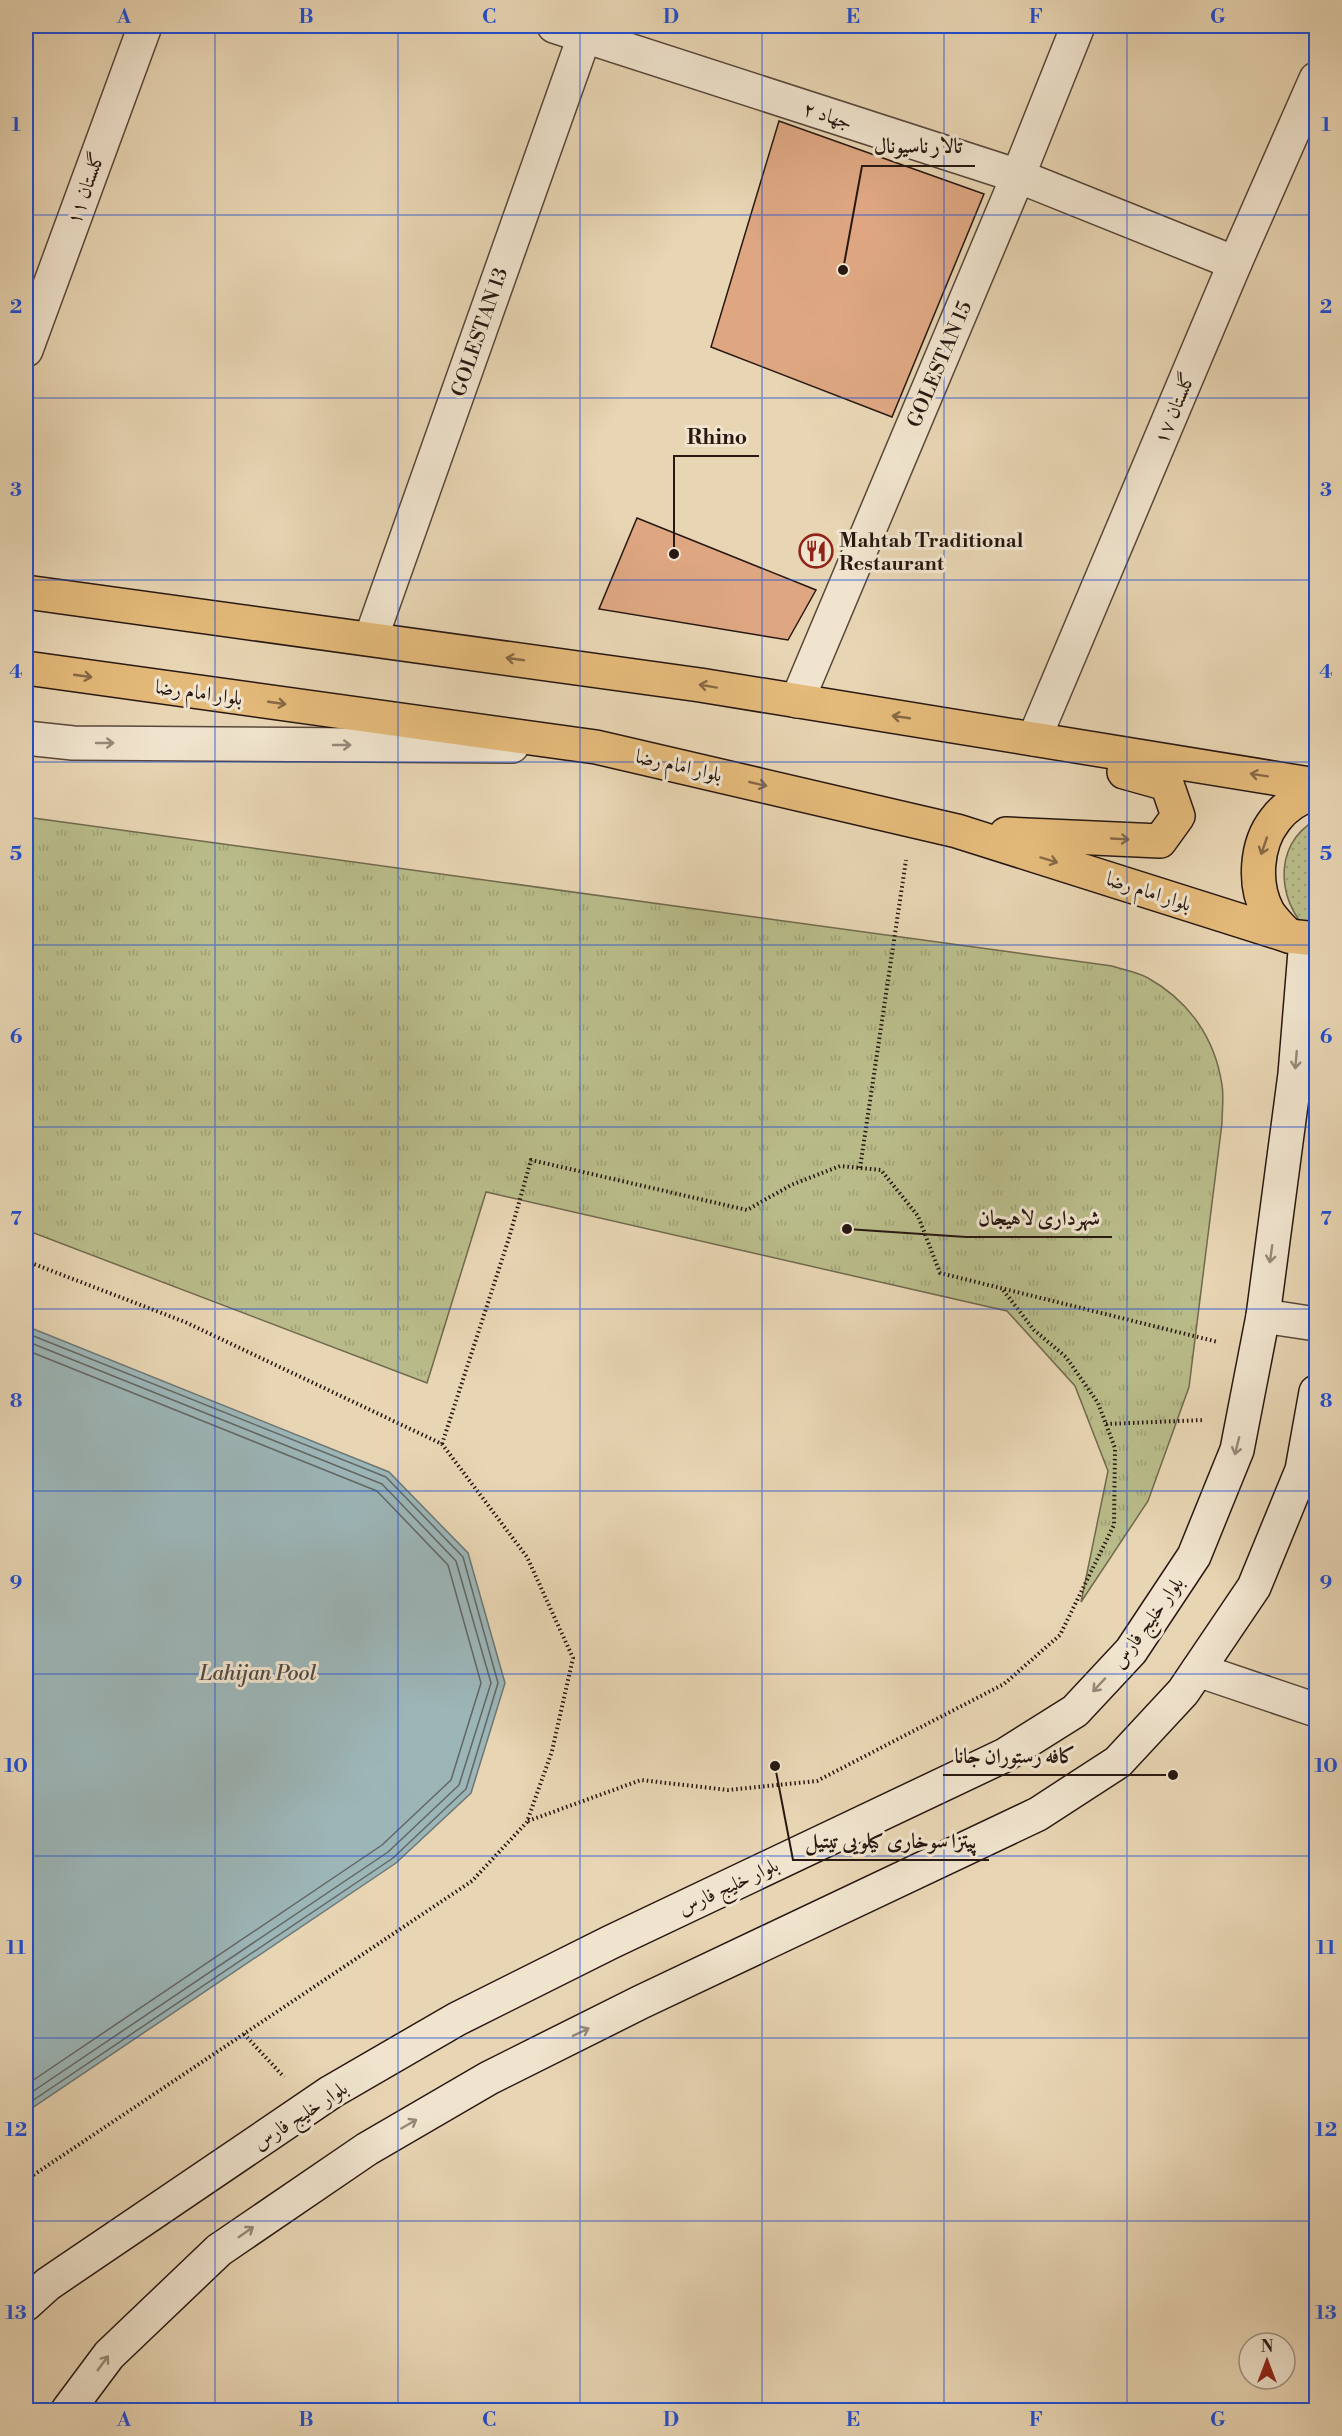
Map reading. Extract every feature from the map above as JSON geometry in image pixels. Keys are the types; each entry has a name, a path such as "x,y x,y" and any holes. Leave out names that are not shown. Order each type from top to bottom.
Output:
{"main road":[{"path":"26,592 700,685 1317,785"},
{"name":"بلوار امام رضا","path":"26,668 596,747 957,831 1304,938"},
{"path":"948,724 1167,784 1178,816 1160,841 957,831"},
{"path":"1304,938 1268,912 1258,880 1261,849 1275,820 1299,798 1317,792"}],"street":[{"name":"گلستان ۱۱","path":"26,350 146,26"},
{"name":"GOLESTAN 15","path":"796,701 1018,176 1078,26"},
{"name":"جهاد ۲","path":"575,29 1018,176 1235,263"},
{"name":"GOLESTAN 13","path":"371,638 575,29"},
{"name":"گلستان ۱۷","path":"1034,739 1235,263 1317,80"},
{"path":"26,738 73,743 596,747"},
{"name":"بلوار خلیج فارس","path":"26,2304 48,2283 331,2092 457,2019 611,1942 1005,1755 1075,1711 1131,1650 1194,1556 1237,1450 1263,1316 1295,1074 1304,938"},
{"path":"1263,1316 1317,1324"},
{"path":"68,2410 109,2355 219,2250 354,2157 499,2073 640,2002 1038,1814 1118,1762 1183,1692 1254,1587 1302,1470 1317,1392"},
{"path":"1198,1670 1317,1710"}],"path":[{"path":"860,1168 911,820"},
{"path":"442,1444 509,1238 531,1160 747,1210 791,1185 840,1166 881,1170 918,1216 940,1274 1256,1352"},
{"path":"26,1261 185,1322 442,1444 527,1557 573,1658 552,1751 527,1822 472,1881 26,2180"},
{"path":"527,1822 641,1780 728,1790 817,1781 1004,1684 1060,1635 1114,1525 1115,1448 1098,1403 1066,1357 1034,1330 1002,1289"},
{"path":"1106,1424 1243,1419"}],"green space":[{"path":"26,817 1112,966 1144,976 1163,987 1198,1022 1213,1052 1223,1090 1222,1123 1189,1387 1148,1501 1081,1602 1108,1471 1075,1386 1007,1311 486,1192 427,1383 26,1230"},
{"path":"1316,820 1316,937 1303,925 1293,910 1284,877 1291,845 1301,831"}],"water":[{"name":"Lahijan Pool","path":"26,1326 389,1472 468,1553 505,1683 471,1793 396,1863 26,2112"}],"building":[{"path":"779,121 984,194 892,417 711,347"},
{"path":"637,518 816,590 788,640 599,609"}],"place":[{"name":"تالار ناسیونال","path":"843,270"},
{"name":"Mahtab Traditional Restaurant","path":"816,551"},
{"name":"Rhino","path":"674,554"},
{"name":"شهرداری لاهیجان","path":"847,1229"},
{"name":"پیتزا سوخاری کیلویی تیتیل","path":"775,1766"},
{"name":"کافه رستوران جانا","path":"1173,1775"}]}
